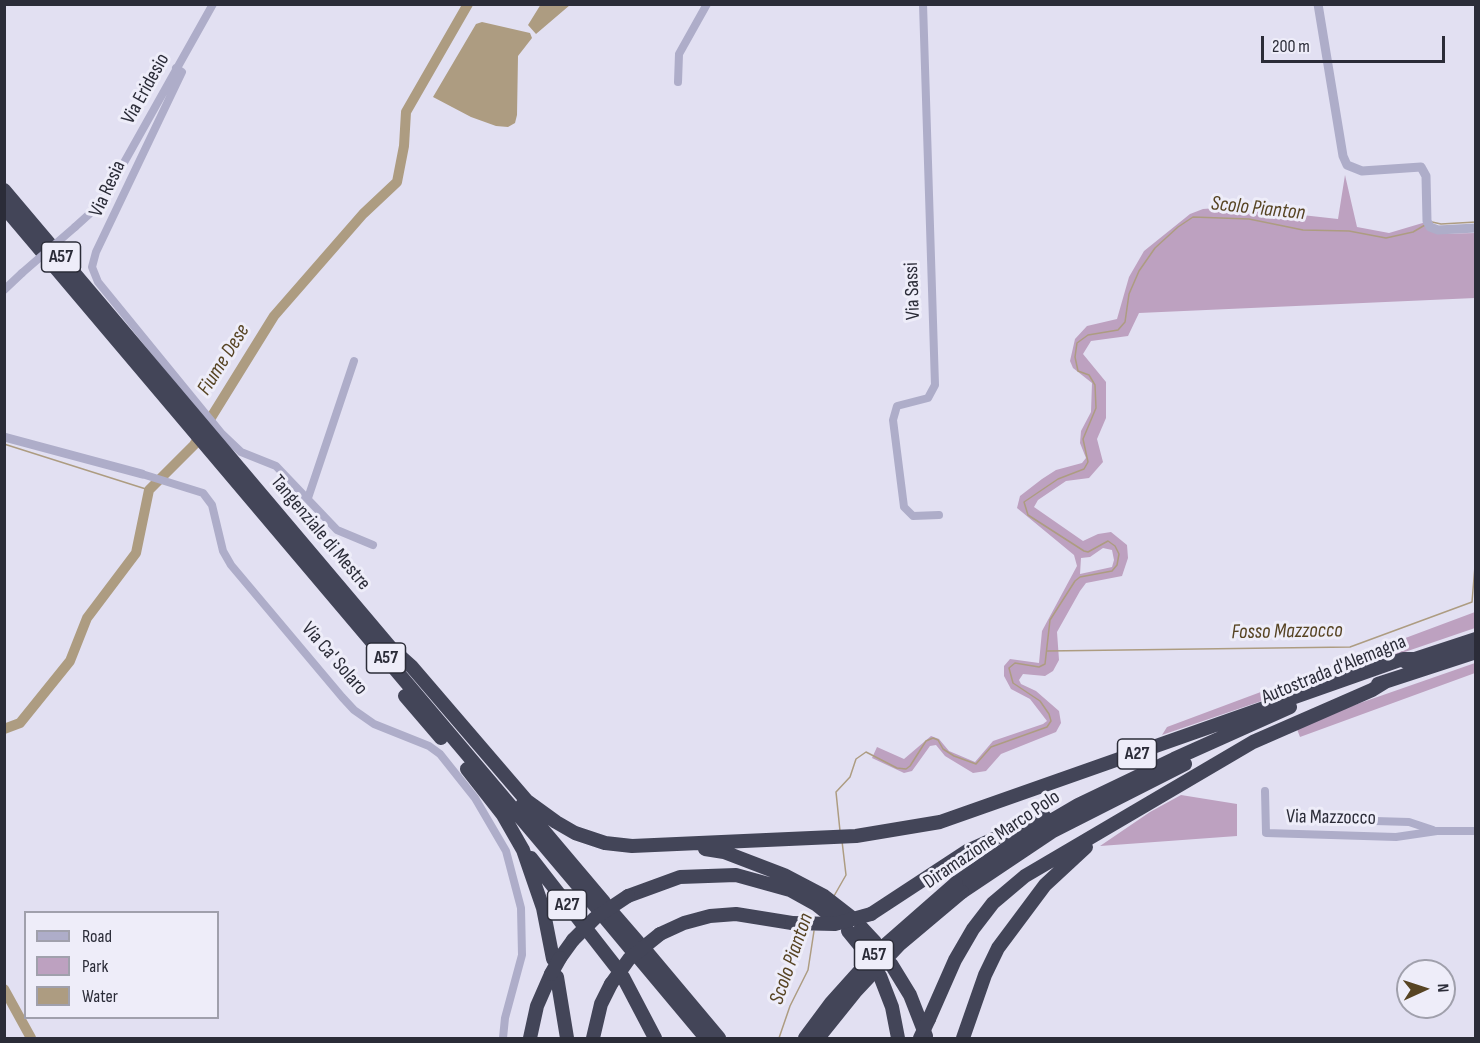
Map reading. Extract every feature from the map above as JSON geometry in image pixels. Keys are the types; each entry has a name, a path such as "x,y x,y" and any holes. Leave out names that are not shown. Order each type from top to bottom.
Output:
{"highway":[{"name":"Tangenziale di Mestre","path":"4,190 392,649 604,910"},
{"name":"Tangenziale di Mestre","path":"4,207 191,412"},
{"name":"Tangenziale di Mestre","path":"215,440 242,487 638,950 719,1038"},
{"path":"242,487 245,498 483,788 519,842 540,898 557,958 554,976 567,1038"},
{"name":"Autostrada d'Alemagna","path":"1210,748 1317,696 1414,659 1476,639"},
{"name":"A57","path":"392,649 412,667 527,801 565,827 597,840 632,846 664,846 724,852 784,875 844,920 870,947"},
{"name":"Autostrada d'Alemagna","path":"1210,748 1385,682 1476,652"},
{"name":"A27","path":"664,846 893,832 977,811 1322,687 1403,659 1414,659"},
{"name":"A27","path":"920,1038 963,945 993,903 1037,867 1253,742 1372,690 1385,682"},
{"name":"Diramazione Marco Polo","path":"805,1038 831,1003 875,954 1034,831 1107,790 1210,748"},
{"name":"Diramazione Marco Polo","path":"818,1038 855,992 899,945 959,888 1053,831 1210,748"},
{"path":"593,1038 598,1014 617,976 629,959 660,934 684,923 728,915 792,923 835,924 871,914 967,851 1086,797 1107,790"},
{"name":"A27","path":"963,1038 985,975 998,948 1045,885 1118,820"},
{"name":"A27","path":"519,842 617,976 655,1038"},
{"path":"557,958 595,918 628,896 680,877 724,874 768,882 820,900"},
{"name":"Tangenziale di Mestre","path":"638,950 706,1038"},
{"name":"A57","path":"891,964 910,995 926,1038"},
{"path":"530,1038 539,1001 554,976"},
{"path":"880,976 892,1006 898,1038"}],"street":[{"name":"Via Eridesio","path":"4,290 96,208 112,184 213,4"},
{"path":"678,82 679,54 706,4"},
{"name":"Via Sassi","path":"923,4 935,385 931,396 925,400 897,406 893,420 904,507 913,516 939,515"},
{"path":"1318,4 1344,160 1351,168 1359,171 1421,167 1426,176 1429,224 1438,230 1476,228"},
{"name":"Via Resia","path":"176,68 182,72 96,252 92,267 98,282 191,412"},
{"path":"308,498 354,361"},
{"name":"Via Ca' Solaro","path":"4,437 196,489 209,498 223,550 231,566 354,711 374,724 440,754 466,785 496,831 510,863 519,894 524,934 522,955 505,1018 503,1038"},
{"path":"215,440 276,466 337,530 373,545"},
{"name":"Via Mazzocco","path":"1265,791 1266,833 1396,837 1437,831 1476,831"},
{"name":"Via Mazzocco","path":"1341,820 1409,822 1437,831"}],"green space":[{"path":"1345,175 1357,227 1389,233 1426,222 1438,234 1475,233 1475,298 1139,313 1128,336 1091,341 1083,354 1106,382 1106,418 1097,439 1103,462 1089,478 1066,481 1038,500 1034,507 1083,541 1098,534 1111,532 1127,545 1128,558 1122,576 1086,583 1080,591 1057,632 1059,660 1053,671 1045,676 1023,674 1019,680 1021,684 1036,691 1059,711 1061,723 1056,732 1001,754 986,771 973,773 945,756 936,745 930,746 912,771 904,773 872,758 877,747 904,759 931,736 939,739 949,751 975,762 993,741 1047,721 1030,699 1011,689 1004,676 1004,666 1010,659 1039,663 1042,631 1077,566 1074,555 1017,508 1020,496 1042,479 1056,470 1082,463 1086,458 1080,443 1081,431 1091,412 1092,383 1073,368 1070,361 1075,339 1087,326 1117,319 1129,277 1144,251 1190,214 1203,209 1230,207 1338,219","holes":["1103,548 1112,550 1114,560 1112,567 1080,574 1081,558 1090,557"]},
{"path":"1475,612 1475,628 1162,735 1167,727"},
{"path":"1475,663 1475,673 1300,737 1297,729 1340,710"},
{"path":"1181,795 1237,804 1237,836 1100,846 1150,812"}],"water":[{"path":"541,4 570,5 536,34 528,25"},
{"path":"482,22 530,33 532,38 518,56 517,115 515,123 508,127 496,126 471,117 433,97 476,24"}],"waterway":[{"name":"Fiume Dese","path":"4,729 20,723 70,661 87,618 136,553 149,490 194,445 274,316 363,214 397,182 404,146 406,112 468,4"},
{"name":"Scolo Pianton","path":"840,831 836,792 850,777 856,759 866,752 897,768 906,769 926,741 933,738 938,740 943,749 954,756 976,764 991,747 1047,727 1051,721 1040,701 1013,683 1009,668 1015,663 1039,667 1045,664 1050,620 1075,581 1080,577 1112,571 1117,565 1119,554 1115,546 1108,541 1088,552 1084,551 1028,515 1024,502 1058,479 1084,469 1088,462 1083,439 1096,408 1095,385 1089,375 1078,371 1075,357 1077,343 1088,335 1118,330 1125,322 1129,294 1139,271 1155,248 1193,217 1249,219 1303,230 1349,231 1386,238 1413,232 1425,225"},
{"name":"Scolo Pianton","path":"1432,222 1441,224 1476,222"},
{"path":"4,444 149,490"},
{"name":"Fosso Mazzocco","path":"1047,651 1350,647 1472,602 1476,554"},
{"name":"Scolo Pianton","path":"834,896 846,875 842,841"},
{"name":"Scolo Pianton","path":"779,1038 790,1006 808,970 814,931"},
{"name":"Fiume Dese","path":"4,989 31,1038"}]}
